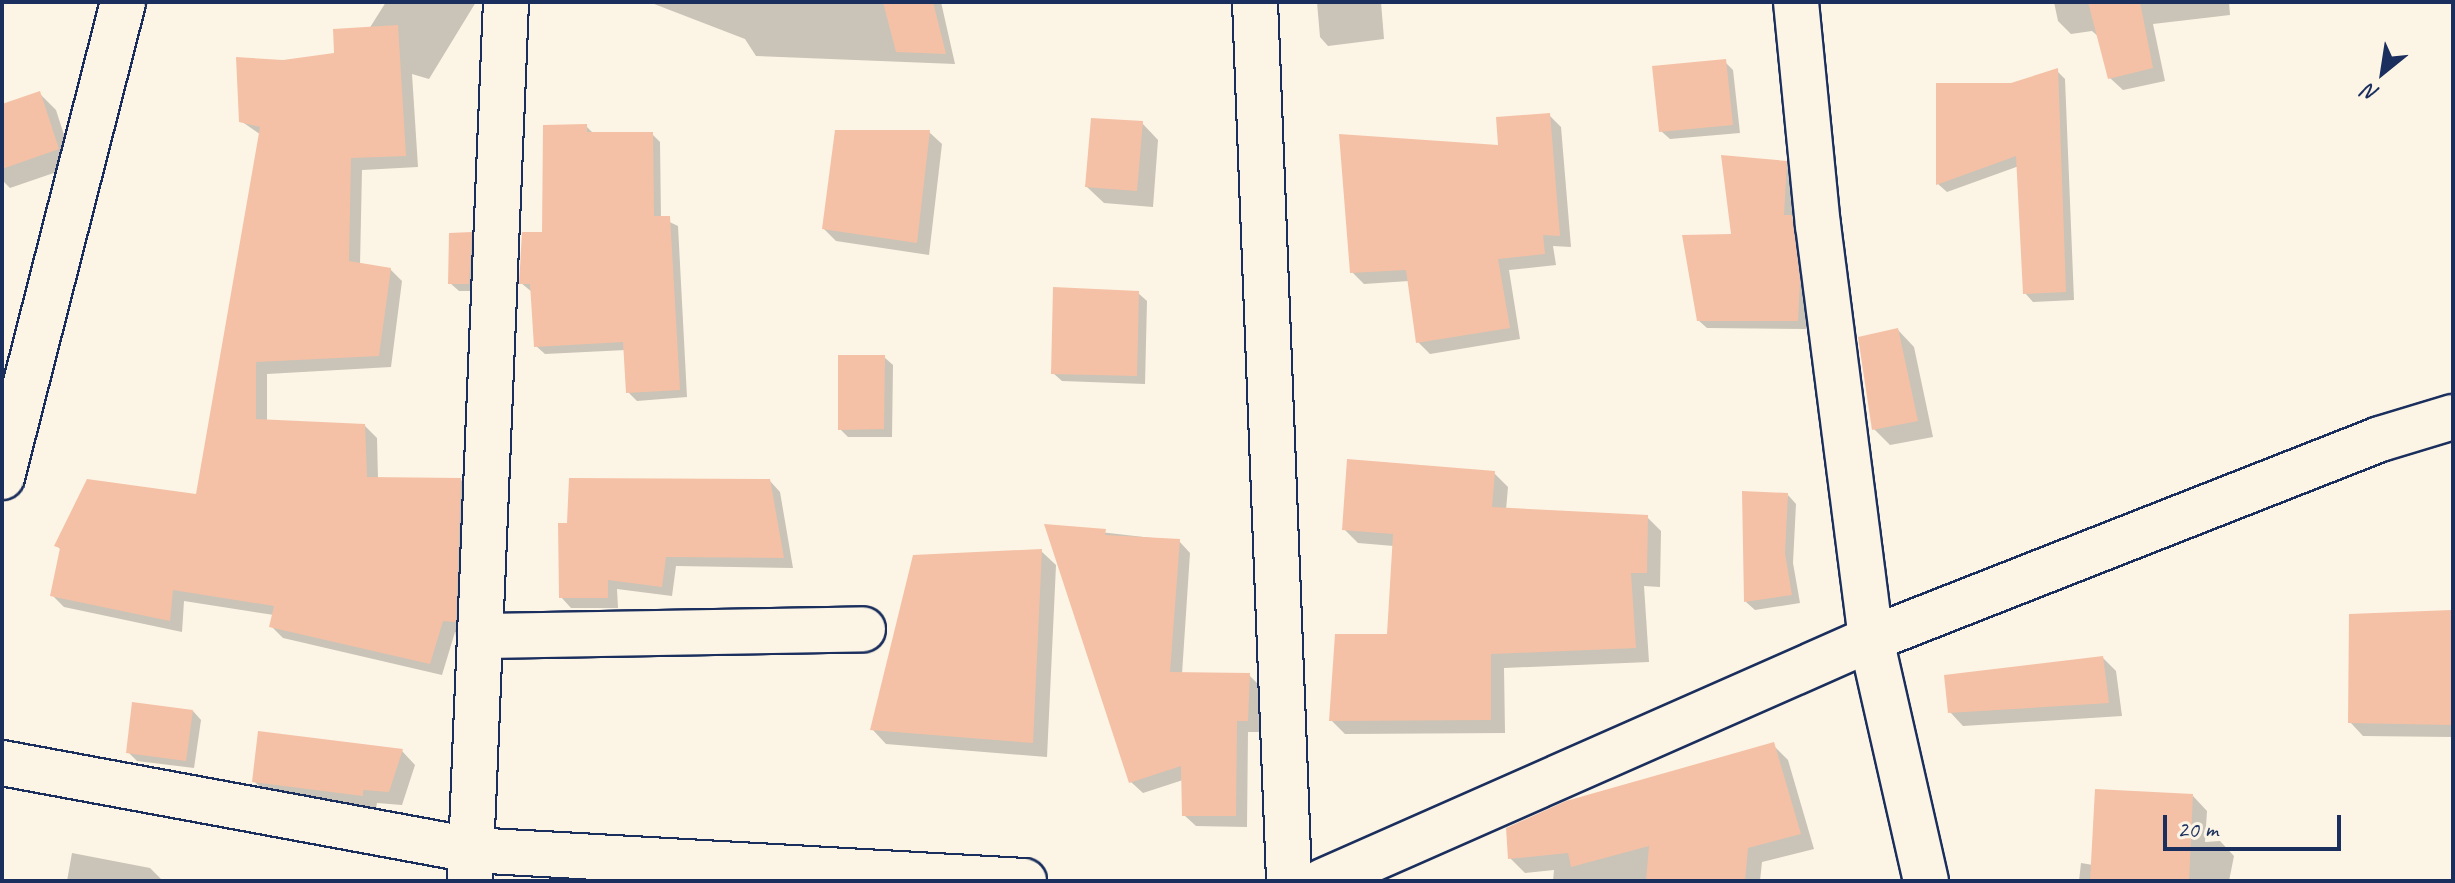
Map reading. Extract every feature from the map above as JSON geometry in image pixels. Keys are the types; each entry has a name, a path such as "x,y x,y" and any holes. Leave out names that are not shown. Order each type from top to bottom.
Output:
{"street":[{"path":"2,477 123,2"},
{"path":"471,866 506,2"},
{"path":"1255,2 1289,881"},
{"path":"1796,2 1818,225 1871,639 1926,881"},
{"path":"1323,881 1871,639 2380,439 2453,417"},
{"path":"480,636 863,629"},
{"path":"2,763 471,866 556,881"},
{"path":"471,866 1024,881"}],"building":[{"path":"883,2 933,2 946,54 896,52"},
{"path":"2088,2 2140,2 2153,68 2108,79"},
{"path":"398,25 406,156 351,158 349,261 391,268 379,356 256,362 256,419 365,424 367,477 461,478 456,622 443,621 430,664 269,627 274,606 173,590 170,621 50,596 60,548 54,546 87,479 196,494 260,127 239,122 236,57 283,60 334,53 333,29"},
{"path":"1726,59 1733,125 1659,132 1652,66"},
{"path":"2058,68 2066,292 2023,294 2016,156 1936,185 1936,83 2011,83"},
{"path":"40,91 59,149 2,169 2,104"},
{"path":"1550,113 1560,236 1543,235 1545,254 1498,259 1510,328 1416,343 1406,270 1350,273 1339,134 1498,145 1496,117"},
{"path":"1091,118 1143,121 1137,191 1085,187"},
{"path":"587,124 587,132 653,132 654,216 670,216 680,390 626,393 623,342 534,347 530,284 519,284 522,232 542,232 543,125"},
{"path":"835,130 930,130 917,243 822,229"},
{"path":"1721,155 1787,161 1784,215 1792,215 1800,281 1798,321 1697,321 1682,235 1731,234"},
{"path":"472,232 469,284 448,284 449,233"},
{"path":"1053,287 1139,291 1137,376 1051,374"},
{"path":"1898,328 1918,421 1872,430 1858,337"},
{"path":"838,355 885,355 884,429 838,430"},
{"path":"1347,459 1495,471 1492,507 1648,515 1647,573 1631,573 1636,648 1491,654 1491,720 1329,721 1335,634 1387,634 1393,534 1342,530"},
{"path":"569,478 770,479 784,558 666,557 662,587 608,580 608,598 559,598 558,523 567,523"},
{"path":"1742,491 1788,493 1785,553 1792,595 1744,602"},
{"path":"1044,524 1106,529 1105,535 1180,539 1170,672 1250,673 1248,721 1237,721 1236,816 1182,816 1181,766 1129,783"},
{"path":"1042,549 1033,743 870,730 913,555"},
{"path":"2451,610 2453,725 2348,723 2349,614"},
{"path":"2103,656 2109,703 1948,713 1944,675"},
{"path":"132,702 193,710 186,761 126,753"},
{"path":"258,731 403,749 389,792 363,790 363,796 252,782"},
{"path":"1774,742 1801,834 1748,848 1745,881 1646,881 1649,846 1571,867 1568,853 1508,859 1506,828 1566,801"},
{"path":"2095,789 2193,794 2189,881 2090,881"}]}
